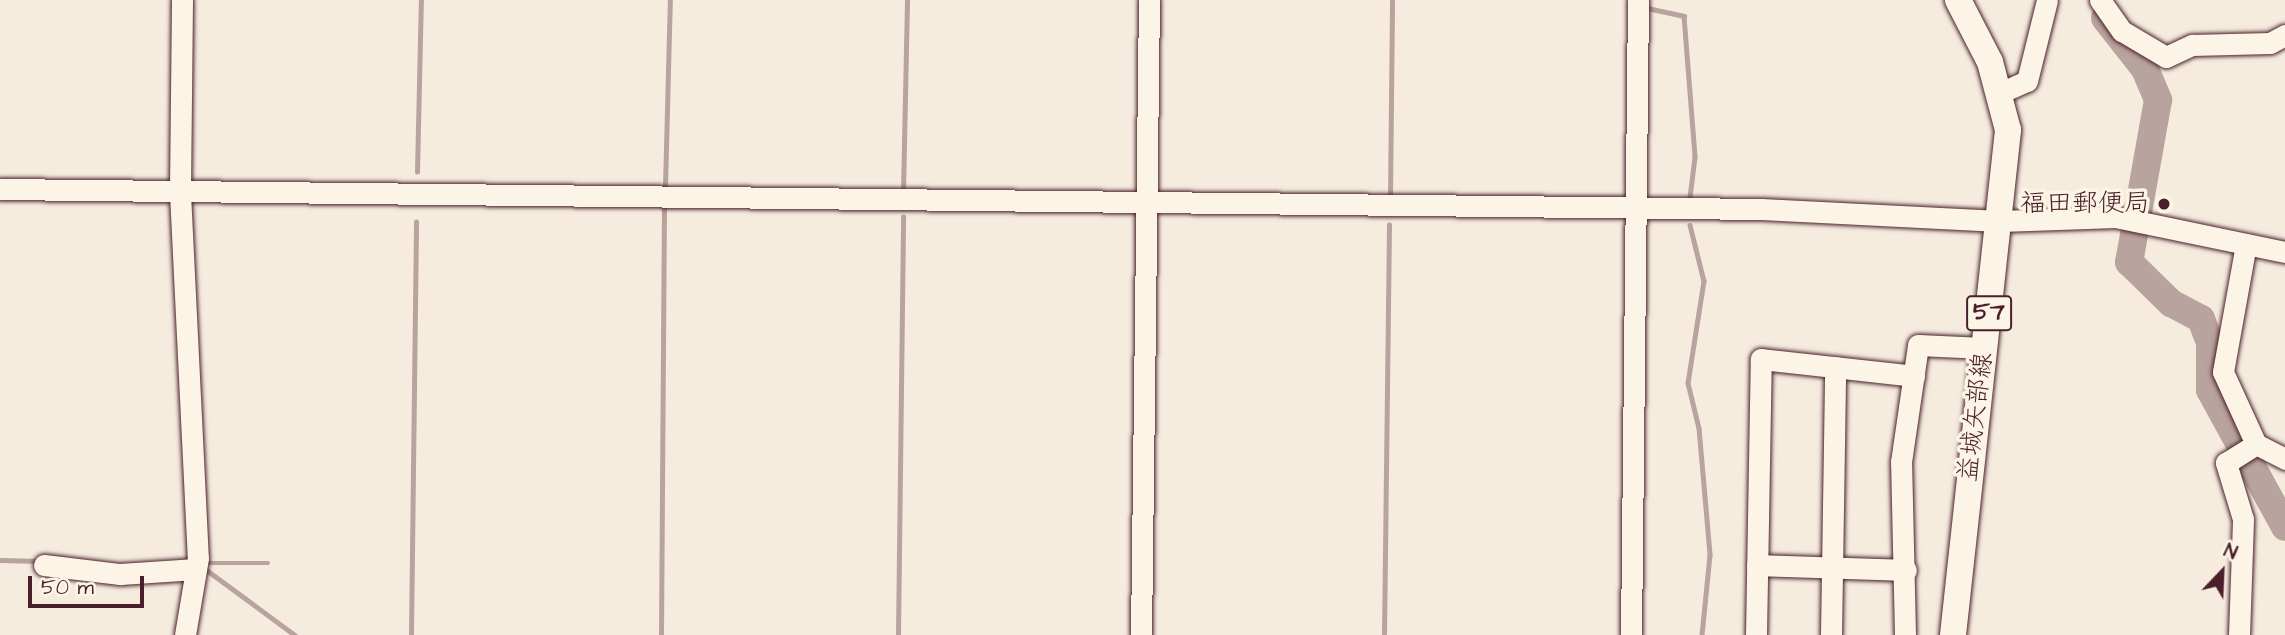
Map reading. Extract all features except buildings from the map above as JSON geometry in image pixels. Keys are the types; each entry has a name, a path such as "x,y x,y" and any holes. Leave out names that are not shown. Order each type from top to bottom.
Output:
{"main road":[{"name":"益城矢部線","path":"1953,635 2008,130 2001,92 1958,0"}],"street":[{"path":"182,0 180,193 196,569 185,635"},
{"path":"1141,635 1149,0"},
{"path":"1631,635 1638,0"},
{"path":"2001,92 2027,81 2047,0"},
{"path":"2100,0 2122,31 2166,57 2192,45 2270,43 2285,35"},
{"path":"0,190 1637,209 2000,221 2116,217 2146,220 2285,252"},
{"path":"2246,244 2223,372 2246,448"},
{"path":"1905,635 1906,570 1901,462 1918,345 1984,348"},
{"path":"1756,635 1761,359 1914,376"},
{"path":"1830,635 1835,367"},
{"path":"2246,448 2285,459"},
{"path":"2239,635 2243,519 2227,472 2246,448"},
{"path":"44,565 120,574 196,569"},
{"path":"1757,565 1906,570"}],"waterway":[{"path":"417,172 421,0"},
{"path":"665,186 670,0"},
{"path":"903,192 907,0"},
{"path":"1390,197 1392,0"},
{"path":"1647,8 1684,16 1695,157 1690,198"},
{"path":"2105,18 2145,69 2158,100 2129,262 2171,303 2201,319 2210,343 2210,390 2285,527"},
{"path":"661,635 664,207"},
{"path":"898,635 903,217"},
{"path":"411,635 416,222"},
{"path":"1384,635 1389,225"},
{"path":"1690,225 1704,281 1688,383 1699,428 1710,555 1702,635"},
{"path":"0,560 40,561"},
{"path":"208,563 268,563"},
{"path":"204,568 295,635"}],"place":[{"name":"福田郵便局","path":"2164,204"}]}
